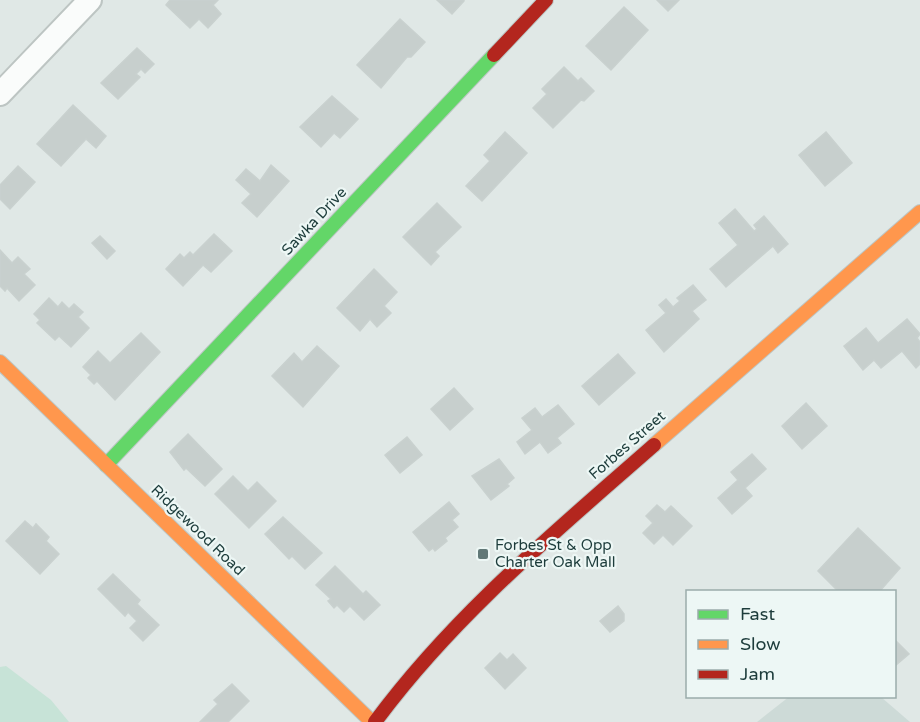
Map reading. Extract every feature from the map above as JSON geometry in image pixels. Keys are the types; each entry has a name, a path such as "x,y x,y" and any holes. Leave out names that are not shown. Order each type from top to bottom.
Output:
{"street":[{"path":"0,94 90,0"},
{"name":"Sawka Drive","path":"106,465 546,0"},
{"name":"Forbes Street","path":"374,722 445,635 501,579 920,212"},
{"name":"Ridgewood Road","path":"0,362 374,722"}],"shaded area":[{"path":"787,698 882,698 910,722 757,722"}],"green space":[{"path":"6,666 51,700 69,722 0,722 0,667"}],"building":[{"path":"170,0 218,0 213,5 221,14 208,28 199,19 190,28 166,5"},
{"path":"437,0 464,0 464,1 452,14"},
{"path":"657,0 679,0 668,11"},
{"path":"624,7 648,30 611,70 586,46"},
{"path":"400,19 425,42 411,57 407,57 381,88 357,65"},
{"path":"137,48 154,64 145,73 141,69 136,74 140,77 118,99 101,83"},
{"path":"564,67 578,81 581,78 594,91 584,101 581,100 553,128 533,108 547,94 542,89"},
{"path":"332,96 358,119 340,138 334,133 321,147 300,127"},
{"path":"73,105 106,136 96,148 86,139 61,166 37,144"},
{"path":"505,132 527,153 482,201 466,186 490,161 484,155"},
{"path":"826,132 852,163 825,186 799,155"},
{"path":"271,165 289,181 257,217 242,203 251,194 236,180 246,169 260,181"},
{"path":"18,166 35,182 10,209 0,199 0,185"},
{"path":"437,203 461,227 435,252 439,256 431,265 403,237"},
{"path":"735,209 754,231 757,229 754,225 764,216 788,244 778,253 773,246 726,287 710,269 738,245 719,223"},
{"path":"214,234 232,251 211,272 203,265 183,286 166,269 180,254 184,258 190,252 193,255"},
{"path":"100,236 115,251 107,259 92,243"},
{"path":"0,250 12,263 18,257 30,269 24,274 35,285 19,301 7,288 5,291 0,286"},
{"path":"374,269 397,292 384,306 391,313 377,327 370,319 360,331 337,308"},
{"path":"693,285 706,300 692,311 699,319 664,352 646,330 666,313 659,305 666,299 673,307 680,301 677,298"},
{"path":"49,298 58,307 62,302 69,309 74,304 83,312 78,317 89,328 71,347 59,336 55,340 37,323 40,320 34,314"},
{"path":"907,319 920,334 917,338 920,342 920,364 916,368 902,351 881,368 874,360 863,370 844,346 866,328 878,343"},
{"path":"141,333 160,352 115,400 97,381 94,384 88,378 91,375 83,367 98,351 110,363"},
{"path":"317,346 339,366 303,407 272,376 294,353 302,362"},
{"path":"618,354 635,373 599,405 582,386"},
{"path":"454,388 473,409 450,430 431,409"},
{"path":"806,403 827,426 802,449 782,426"},
{"path":"558,405 574,424 557,438 561,443 548,453 540,442 525,454 517,442 532,430 522,418 535,408 542,417"},
{"path":"188,434 222,469 205,486 186,468 184,470 170,452"},
{"path":"407,437 422,455 400,473 385,455"},
{"path":"752,454 766,469 745,488 752,496 732,514 718,498 738,480 731,472"},
{"path":"499,459 514,478 507,484 509,486 491,500 472,476"},
{"path":"233,476 248,491 257,482 276,501 249,528 215,494"},
{"path":"449,502 459,514 452,520 458,527 435,551 433,548 429,551 413,532"},
{"path":"657,505 665,512 671,506 692,526 673,545 663,535 654,544 643,533 653,523 646,516"},
{"path":"283,517 322,553 305,569 292,556 289,559 265,534"},
{"path":"25,521 33,528 36,524 49,537 46,541 59,554 40,574 6,541"},
{"path":"858,528 900,568 881,590 837,590 818,571"},
{"path":"335,566 363,594 366,591 380,605 364,620 350,606 344,612 337,605 334,608 328,601 331,599 316,585"},
{"path":"113,574 140,600 137,604 159,625 143,641 130,628 137,621 128,612 125,616 98,589"},
{"path":"618,606 624,614 624,621 610,632 600,621"},
{"path":"896,641 909,654 896,665"},
{"path":"500,653 507,660 513,654 526,668 505,689 485,668"},
{"path":"232,684 249,701 228,722 200,722 218,704 214,700"}],"traffic: fast":[{"path":"106,465 494,55"}],"traffic: slow":[{"path":"654,445 920,212"},
{"path":"0,362 372,722"}],"traffic: jam":[{"path":"494,55 546,0"},
{"path":"375,722 438,646 472,610 543,543 654,445"}],"place":[{"name":"Forbes St & Opp Charter Oak Mall","path":"483,554"}]}
